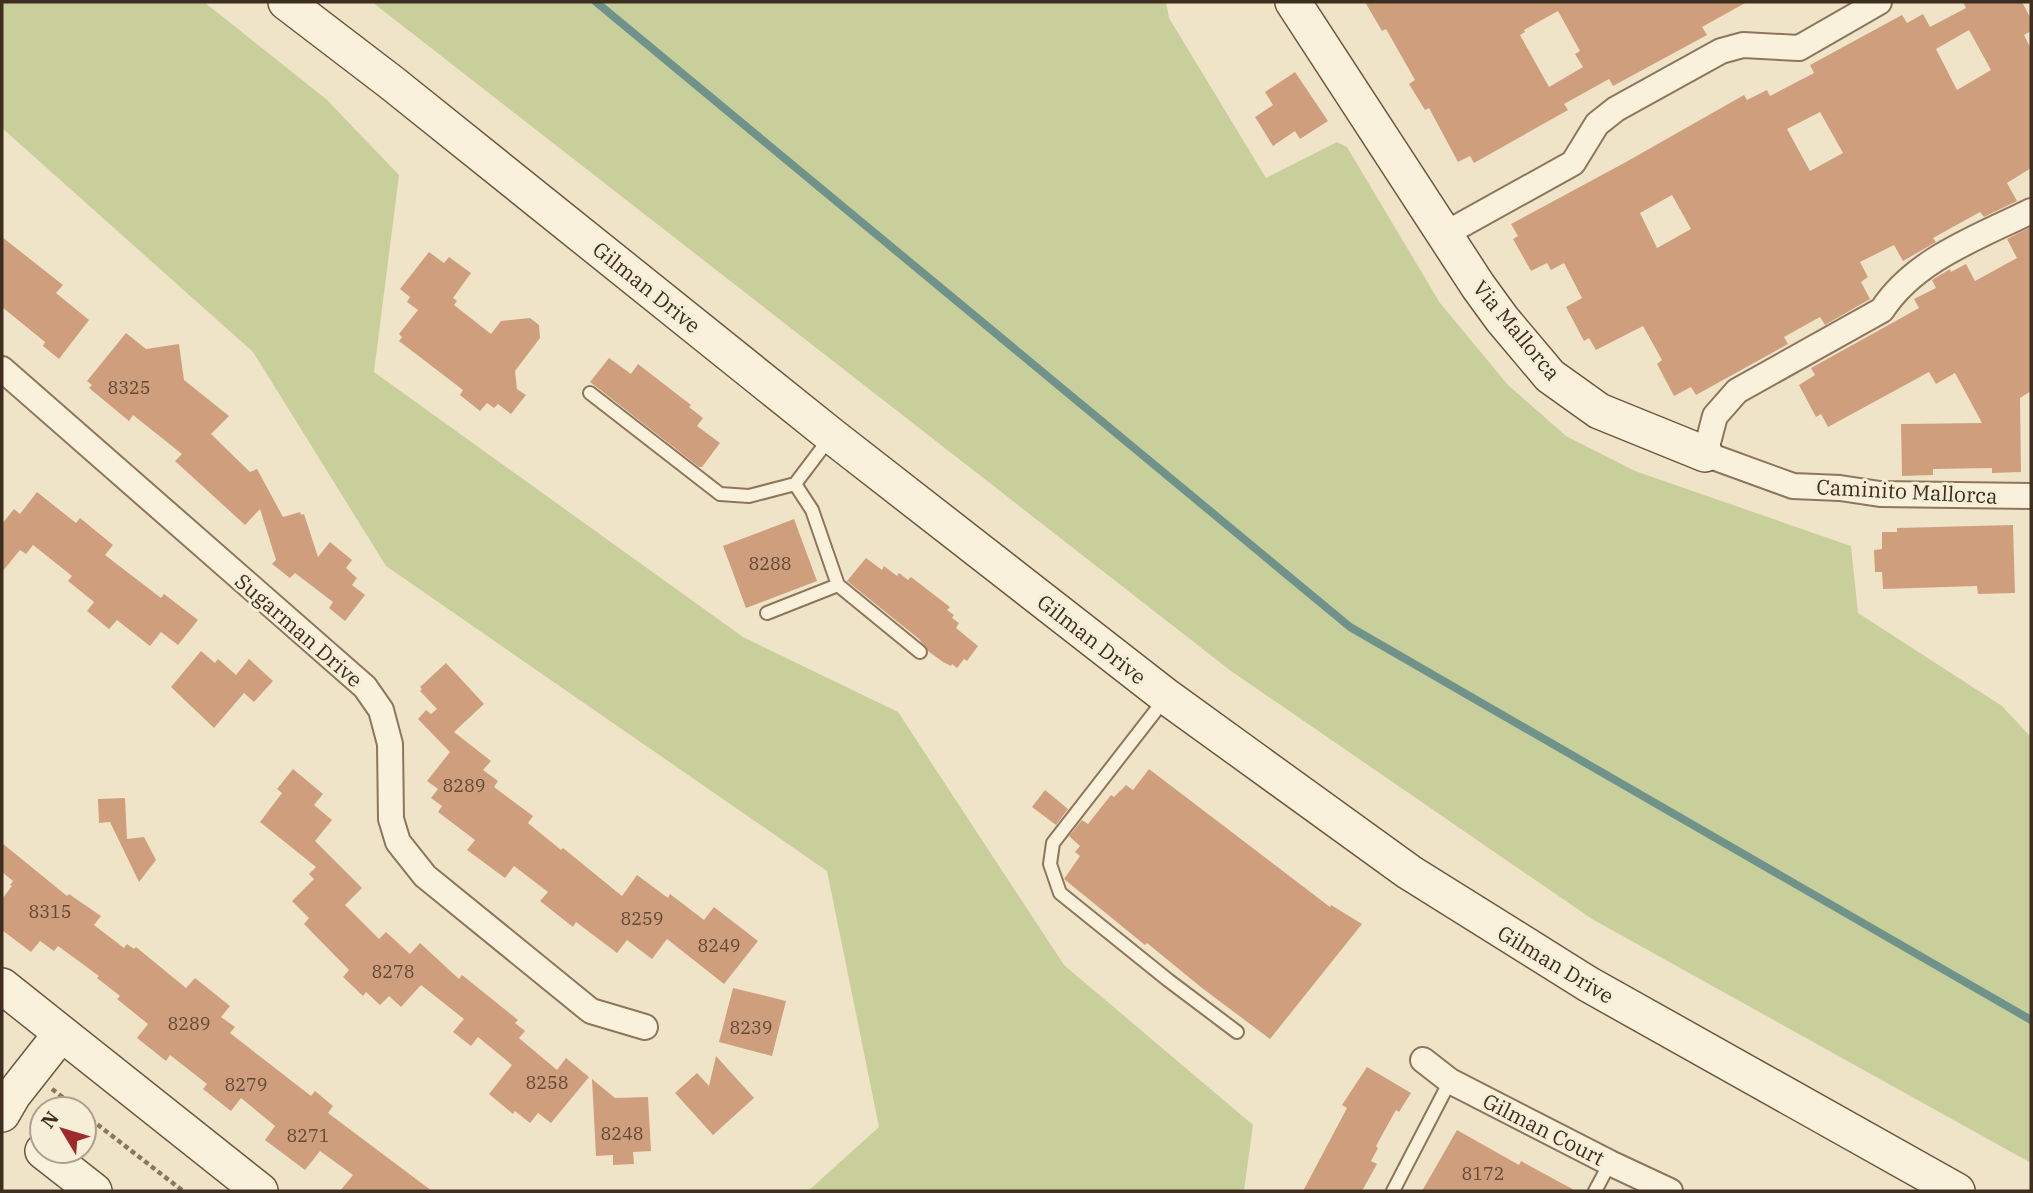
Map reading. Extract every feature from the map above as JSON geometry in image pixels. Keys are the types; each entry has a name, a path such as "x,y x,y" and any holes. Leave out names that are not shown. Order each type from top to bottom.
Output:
{"main road":[{"name":"Gilman Drive","path":"286,2 392,83 832,436 1167,697 1300,794 1443,895 1588,984 1957,1191"},
{"name":"Via Mallorca","path":"1293,2 1478,286 1550,376 1599,411 1705,454"},
{"path":"2,986 260,1191"},
{"path":"28,1138 2,1116 13,1095 61,1034"},
{"path":"61,1165 94,1191"}],"street":[{"path":"1444,234 1573,163 1597,124 1616,108 1721,51 1743,45 1799,48 1879,2"},
{"path":"1705,454 1715,416 1737,391 1882,310 1892,294 1934,260 2031,211"},
{"name":"Sugarman Drive","path":"2,369 365,687 381,710 390,744 391,819 398,842 425,876 591,1011 645,1027"},
{"name":"Caminito Mallorca","path":"1705,454 1793,486 1840,488 1880,494 2031,495"},
{"name":"Gilman Court","path":"1423,1059 1450,1081 1670,1191"}],"lane":[{"path":"590,393 720,494 749,496 795,484 832,436"},
{"path":"795,484 812,510 838,585 920,652"},
{"path":"767,613 838,585"},
{"path":"1167,697 1053,843 1050,864 1060,893 1237,1032"},
{"path":"1393,1191 1450,1081"},
{"path":"1595,1191 1611,1163"}],"path":[{"path":"48,1086 60,1095"},
{"path":"98,1125 183,1191"}],"green space":[{"path":"2,2 204,2 326,99 399,175 374,372 743,637 898,712 1064,965 1253,1125 1244,1191 808,1191 879,1127 827,871 386,566 253,352 2,128"},
{"path":"372,2 1166,2 1169,18 1266,178 1337,142 1347,147 1440,303 1508,385 1566,436 1635,471 1851,546 1858,613 2002,706 2031,737 2031,1163 1592,919 1231,671"}],"building":[{"path":"1365,2 1747,2 1702,27 1707,35 1613,86 1609,79 1564,104 1568,110 1474,163 1470,156 1458,162 1429,108 1425,110 1409,84 1415,80 1386,29 1382,31","holes":["1558,11 1580,51 1575,54 1583,67 1549,87 1520,35"]},
{"path":"1963,2 2022,2 2031,19 2031,31 2024,35 2031,49 2031,168 2007,183 2017,201 1984,217 1980,212 1933,238 1936,242 1903,261 1894,245 1860,262 1868,277 1861,282 1870,299 1825,325 1820,317 1784,337 1788,344 1696,395 1691,387 1674,396 1657,364 1662,360 1643,326 1596,350 1589,338 1584,341 1566,307 1582,298 1564,263 1551,270 1547,263 1531,271 1513,239 1518,236 1511,224 1744,95 1747,100 1767,90 1770,96 1814,73 1810,65 1902,15 1907,23 1923,14 1930,27 1966,8","holes":["1969,30 1991,70 1957,90 1936,49","1820,112 1843,153 1810,171 1787,129","1672,195 1691,229 1657,248 1640,213"]},
{"path":"1295,72 1328,121 1300,139 1295,131 1273,146 1255,117 1273,105 1265,92"},
{"path":"2031,227 2031,391 2020,398 2021,472 1992,473 1992,468 1933,469 1933,475 1902,476 1901,424 1982,423 1955,373 1936,384 1929,372 1828,427 1821,414 1816,417 1799,385 1815,375 1811,368 1919,308 1914,299 1936,288 1932,280 1950,269 1951,272 1966,264 1975,281 2017,258 2007,239"},
{"path":"2,237 63,285 56,293 89,320 59,359 43,346 45,342 2,307"},
{"path":"429,252 444,263 449,257 471,273 453,298 457,301 454,305 491,334 501,321 530,318 539,325 540,338 515,371 517,389 526,395 511,414 498,404 494,408 487,403 480,411 460,395 463,390 399,341 402,337 399,334 418,310 407,302 410,297 400,289"},
{"path":"126,333 146,349 179,344 184,380 229,416 211,434 250,472 257,469 283,517 300,512 301,515 304,514 318,557 330,542 352,560 346,568 357,578 352,585 365,595 345,621 329,608 333,602 295,573 290,578 272,564 276,560 260,509 245,525 175,461 182,454 133,415 129,421 89,388 92,385 87,381"},
{"path":"609,358 631,374 638,364 691,405 689,407 703,418 697,426 720,443 702,467 590,382"},
{"path":"37,492 76,523 80,518 113,545 105,555 161,598 164,594 198,620 178,645 161,632 150,646 117,620 109,629 87,611 94,602 68,581 72,576 33,545 26,554 20,550 2,572 2,524 14,509 20,514"},
{"path":"794,519 817,581 746,608 723,546"},
{"path":"2013,525 2015,593 1978,594 1977,586 1883,589 1882,572 1875,572 1874,550 1882,549 1882,532 1897,532 1897,528"},
{"path":"866,558 882,570 884,566 897,576 899,573 908,580 911,577 950,607 947,610 959,623 956,628 978,646 967,661 964,659 957,668 943,662 928,651 919,639 847,581"},
{"path":"201,651 215,663 218,659 236,675 249,659 273,681 254,702 244,693 214,728 171,687"},
{"path":"446,663 484,704 454,732 491,761 483,770 498,781 494,787 533,816 528,823 622,896 637,875 668,898 670,894 704,920 714,907 758,941 724,984 667,939 652,959 627,940 617,953 576,922 573,927 540,901 548,892 514,866 505,878 467,850 475,840 438,812 442,806 431,798 438,789 427,781 450,752 418,719 426,710 431,714 437,709 420,691 420,687"},
{"path":"293,769 323,794 314,805 332,820 315,841 362,888 345,905 379,939 386,932 410,954 420,943 459,979 462,975 518,1020 515,1023 525,1031 519,1038 557,1070 566,1058 589,1077 551,1123 538,1113 530,1123 515,1111 513,1114 489,1094 512,1065 478,1037 471,1046 453,1032 464,1019 421,985 401,1007 389,996 380,1005 366,992 363,996 343,977 349,970 304,924 309,918 292,901 314,879 309,874 316,867 260,822 282,793 277,789"},
{"path":"1149,769 1330,907 1331,905 1362,924 1270,1039 1147,943 1145,945 1064,879 1080,856 1075,852 1080,846 1069,836 1082,820 1088,824 1111,795 1114,797 1126,785 1133,790"},
{"path":"1045,790 1068,809 1056,825 1032,807"},
{"path":"125,798 127,839 144,837 156,860 139,882 110,822 99,823 98,799"},
{"path":"2,843 67,896 69,894 101,916 94,925 124,948 127,944 134,949 136,947 186,988 195,978 230,1006 221,1017 235,1027 230,1033 311,1096 315,1091 333,1106 328,1113 432,1191 340,1191 353,1175 320,1151 305,1170 265,1140 275,1126 241,1098 231,1111 203,1089 207,1084 170,1055 166,1061 137,1038 148,1024 117,999 120,996 97,978 99,976 58,946 54,951 40,941 31,952 2,930 2,899 13,881 2,872"},
{"path":"733,988 786,1001 772,1056 719,1042"},
{"path":"716,1056 754,1098 713,1135 675,1093 697,1073 709,1086"},
{"path":"1367,1067 1411,1093 1399,1112 1396,1110 1376,1146 1378,1148 1371,1161 1377,1164 1362,1191 1303,1191 1347,1108 1342,1105"},
{"path":"592,1079 615,1098 648,1097 651,1151 633,1152 634,1164 613,1165 613,1155 596,1156"},
{"path":"1457,1130 1519,1165 1521,1161 1576,1191 1422,1191"}],"waterway":[{"path":"596,2 1350,627 2031,1020"}]}
